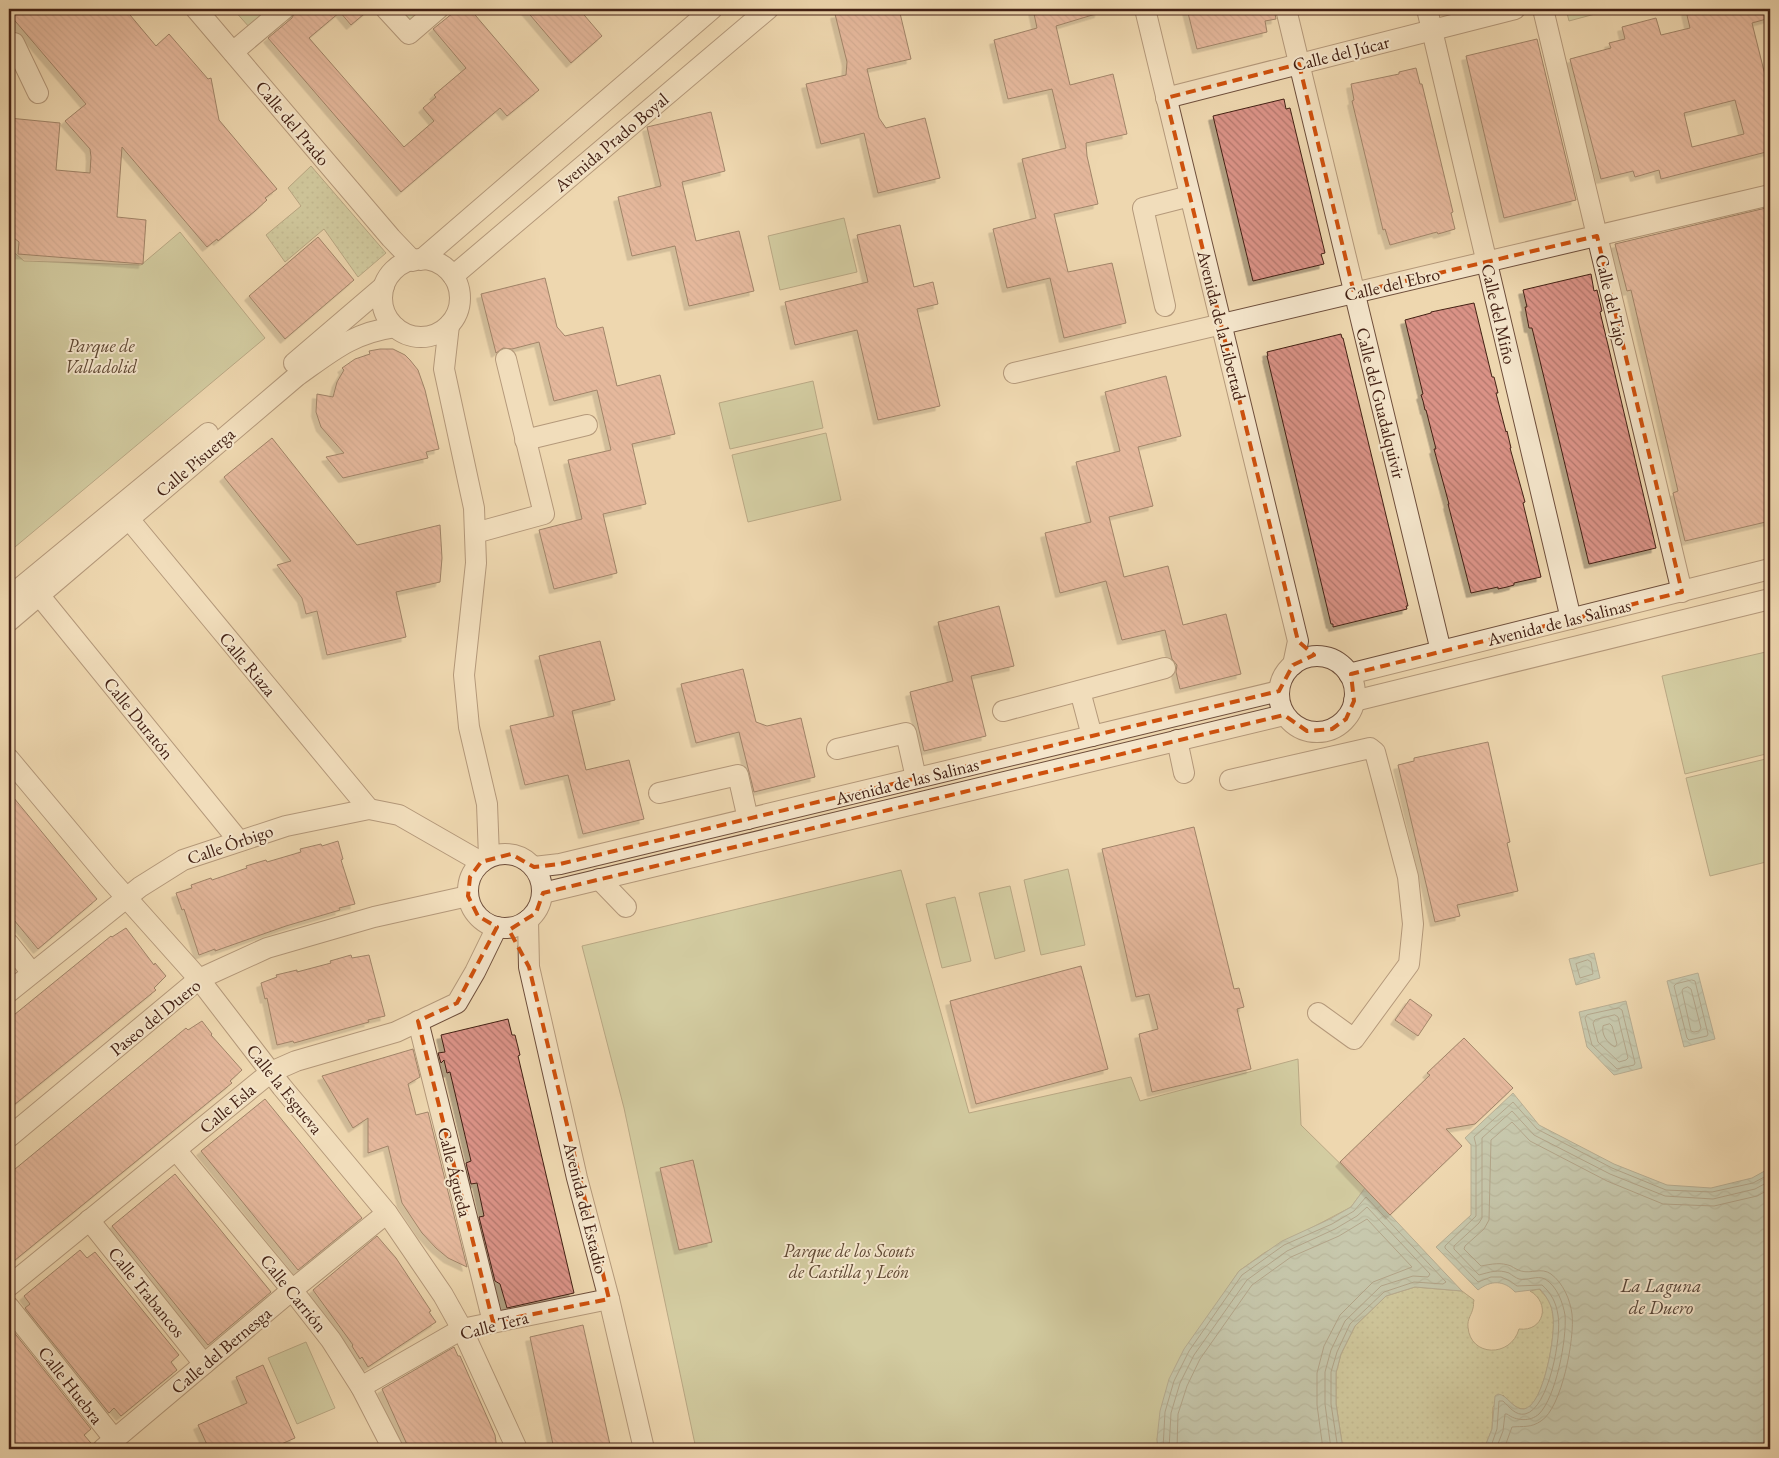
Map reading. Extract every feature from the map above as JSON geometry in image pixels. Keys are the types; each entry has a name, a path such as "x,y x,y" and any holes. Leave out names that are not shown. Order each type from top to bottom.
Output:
{"street":[{"name":"Calle del Prado","path":"196,9 391,238 410,263"},
{"path":"233,52 284,9"},
{"path":"386,9 408,34 438,9"},
{"name":"Avenida Prado Boyal","path":"410,263 712,9"},
{"name":"Avenida Prado Boyal","path":"453,276 768,9"},
{"name":"Avenida de la Libertad","path":"1145,9 1298,641 1294,665"},
{"name":"Calle del Guadalquivir","path":"1286,9 1440,651"},
{"name":"Calle del Miño","path":"1427,9 1571,619"},
{"name":"Calle del Júcar","path":"1166,98 1515,9"},
{"name":"Calle del Tajo","path":"1543,9 1682,592"},
{"path":"9,42 14,43 38,93"},
{"name":"Calle del Ebro","path":"1014,373 1770,195"},
{"path":"1164,306 1143,208 1190,196"},
{"path":"449,325 438,333 426,337 403,333 388,319 382,297 384,286 410,263 430,260 446,269 453,276 458,286 460,297 458,308 449,325 444,369 474,508 476,563 464,675 469,727 487,804 511,854"},
{"name":"Calle Pisuerga","path":"9,597 311,349 384,286"},
{"name":"Calle Pisuerga","path":"9,621 297,376 344,342 373,330 395,327"},
{"path":"412,336 444,369"},
{"path":"475,533 544,514 506,359"},
{"path":"526,440 587,424"},
{"name":"Calle Riaza","path":"128,518 369,809"},
{"name":"Avenida de las Salinas","path":"1349,674 1770,570"},
{"name":"Calle Duratón","path":"39,595 239,841"},
{"name":"Avenida de las Salinas","path":"1354,701 1770,599"},
{"path":"1298,641 1316,657"},
{"path":"1230,780 1328,740 1346,718 1354,701 1354,690 1349,674 1336,662 1327,658 1316,657 1294,665 1285,674 1279,691 1280,704 1284,714 1298,727 1328,740 1370,748 1375,752 1408,877 1413,924 1408,964 1354,1039 1318,1012"},
{"path":"1004,711 1165,668"},
{"path":"1080,691 1092,736"},
{"name":"Avenida de las Salinas","path":"534,867 560,864 1279,691"},
{"name":"Avenida de las Salinas","path":"543,893 1284,714"},
{"path":"837,749 906,733 916,778"},
{"path":"1177,740 1184,773"},
{"name":"Calle la Esgueva","path":"9,758 126,898 199,979 282,1087 387,1213 443,1296 462,1329 517,1449"},
{"path":"659,793 738,775 748,819"},
{"path":"485,859 487,804"},
{"name":"Calle Órbigo","path":"9,992 126,898 183,860 286,826 369,809 399,815 485,859"},
{"path":"499,854 511,854 527,860 534,867 542,884 543,893 536,913 528,920 502,927 486,923 471,907 468,896 470,877 485,859 499,854"},
{"path":"599,879 626,907"},
{"name":"Paseo del Duero","path":"9,1137 199,979 267,948 374,917 468,896"},
{"name":"Avenida del Estadio","path":"528,920 529,967 644,1449"},
{"name":"Avenida del Estadio","path":"502,927 529,967"},
{"name":"Calle Esla","path":"9,1286 271,1072 296,1061 396,1032 457,1003 502,927"},
{"path":"9,944 32,973"},
{"name":"Calle Águeda","path":"418,1021 492,1322"},
{"name":"Calle Carrión","path":"176,1150 331,1340 361,1387 393,1449"},
{"name":"Calle del Bernesga","path":"109,1445 292,1290 387,1213"},
{"name":"Calle Trabancos","path":"89,1220 204,1364"},
{"name":"Calle Tera","path":"361,1387 462,1329 608,1299"},
{"name":"Calle Huebra","path":"9,1307 109,1445"}],"highlighted area":[{"path":"1299,64 1354,293 1597,236 1682,592 1351,674 1354,701 1346,719 1332,729 1307,731 1284,715 566,887 543,893 536,913 509,930 529,967 609,1299 493,1322 418,1021 457,1003 497,927 478,916 468,896 470,877 481,862 511,854 534,867 560,864 1279,691 1293,665 1314,655 1298,641 1166,98"}],"green space":[{"path":"233,9 274,9 250,28"},
{"path":"395,9 428,9 409,25"},
{"path":"1566,9 1593,9 1595,14 1569,21"},
{"path":"311,166 386,253 358,277 324,229 285,262 266,235 301,206 288,188"},
{"path":"844,218 857,272 780,290 768,236"},
{"name":"Parque de Valladolid","path":"180,232 265,338 9,552 9,248 24,261 141,265"},
{"path":"813,381 823,428 730,449 719,403"},
{"path":"826,433 841,500 748,522 732,455"},
{"path":"1770,651 1770,753 1685,774 1662,676"},
{"path":"1770,758 1770,861 1710,876 1686,778"},
{"path":"1068,869 1085,945 1041,955 1024,880"},
{"name":"Parque de los Scouts de Castilla y León","path":"901,870 969,1113 1131,1077 1140,1101 1298,1059 1301,1125 1365,1188 1351,1207 1264,1253 1239,1271 1212,1311 1157,1439 1158,1449 696,1449 624,1108 582,946"},
{"path":"1010,886 1025,951 995,959 979,893"},
{"path":"955,897 971,961 942,968 926,904"},
{"path":"1415,1287 1462,1291 1474,1300 1468,1324 1470,1337 1476,1344 1491,1350 1500,1349 1508,1345 1515,1338 1519,1329 1528,1329 1539,1321 1542,1316 1541,1302 1530,1291 1539,1289 1550,1304 1553,1337 1547,1367 1538,1395 1532,1405 1522,1409 1515,1406 1503,1395 1493,1407 1492,1429 1484,1449 1343,1449 1336,1404 1336,1373 1341,1354 1355,1326 1386,1296"},
{"path":"306,1342 335,1408 297,1424 268,1358"}],"water":[{"path":"1594,953 1600,978 1576,985 1569,959"},
{"path":"1698,973 1715,1039 1684,1047 1667,981"},
{"path":"1626,1001 1642,1068 1614,1075 1587,1047 1579,1012"},
{"name":"La Laguna de Duero","path":"1513,1093 1539,1125 1614,1164 1667,1185 1711,1188 1752,1178 1770,1168 1770,1449 1484,1449 1492,1429 1495,1396 1498,1394 1502,1395 1520,1409 1524,1409 1531,1405 1537,1396 1543,1383 1553,1337 1552,1312 1549,1301 1540,1289 1515,1292 1502,1283 1493,1283 1478,1290 1436,1247 1471,1215 1471,1145 1465,1138"},
{"path":"1365,1188 1462,1291 1415,1287 1386,1296 1355,1326 1341,1354 1336,1373 1336,1404 1343,1449 1158,1449 1157,1439 1160,1411 1169,1379 1184,1349 1239,1271 1282,1241 1351,1207"}],"building":[{"path":"18,9 125,9 156,46 169,34 208,79 211,78 219,120 277,189 265,198 267,200 255,211 218,241 217,239 207,247 122,147 117,217 146,220 143,264 18,254 19,242 9,234 9,118 60,123 56,170 90,173 91,157 90,149 65,121 86,104 10,15"},
{"path":"296,9 370,9 351,25 340,12 309,38 404,147 434,121 423,108 436,97 434,95 466,68 433,29 458,9 470,9 539,90 507,116 500,108 401,192 268,38 292,18"},
{"path":"525,9 579,9 602,36 571,63"},
{"path":"858,9 899,9 911,59 867,69 879,118 886,128 925,118 940,178 878,193 864,133 821,144 806,84 846,75 847,62 835,14"},
{"path":"1033,9 1099,9 1099,13 1056,26 1070,85 1113,74 1127,134 1086,143 1087,156 1098,204 1054,214 1068,272 1112,263 1126,323 1064,338 1050,278 1007,288 993,229 1036,218 1022,159 1066,148 1052,89 1008,99 994,40 1037,28"},
{"path":"1187,9 1274,9 1276,19 1265,21 1267,32 1197,49"},
{"path":"1695,9 1770,9 1770,18 1752,23 1770,95 1770,151 1661,179 1659,170 1635,177 1633,171 1601,179 1570,59 1611,48 1609,43 1625,39 1622,27 1656,18 1661,35 1690,28 1686,11","holes":["1735,100 1744,134 1692,147 1684,113"]},
{"path":"1537,39 1576,200 1504,218 1466,56"},
{"path":"1416,68 1420,84 1422,84 1453,212 1451,213 1455,229 1390,245 1385,229 1383,230 1352,101 1354,100 1351,84 1399,74 1399,72"},
{"path":"1284,99 1286,109 1290,108 1325,253 1321,254 1324,264 1253,281 1213,116"},
{"path":"711,112 725,171 682,182 696,241 739,231 754,291 689,306 675,246 632,256 618,197 661,186 647,127"},
{"path":"1770,207 1770,521 1685,541 1673,493 1678,491 1631,290 1627,291 1615,244"},
{"path":"900,225 914,287 933,282 938,304 917,309 940,406 878,420 857,330 795,345 785,302 868,282 857,235"},
{"path":"318,237 354,280 285,339 249,296"},
{"path":"1591,274 1594,291 1597,290 1602,311 1600,312 1656,548 1589,564 1532,328 1529,328 1523,290"},
{"path":"545,278 557,327 565,336 603,327 617,386 660,375 675,434 632,444 646,504 603,514 617,573 554,589 539,530 582,519 568,460 611,450 597,390 554,401 539,342 512,349 503,348 496,353 481,294"},
{"path":"1474,303 1525,502 1523,503 1541,577 1514,583 1514,585 1507,587 1471,593 1434,449 1436,449 1421,395 1423,394 1405,320 1431,312"},
{"path":"1341,334 1408,606 1406,606 1407,609 1333,627 1267,352"},
{"path":"393,349 405,355 418,370 425,390 439,449 426,452 428,458 343,478 326,457 344,453 321,427 316,412 317,394 333,397 337,382 344,370 342,368 355,359 370,354 369,351"},
{"path":"1166,376 1181,436 1138,447 1153,506 1109,517 1124,577 1168,566 1183,625 1226,614 1241,674 1180,689 1176,672 1177,665 1172,659 1165,630 1122,640 1106,581 1060,593 1045,533 1091,522 1076,462 1120,451 1105,392"},
{"path":"272,438 357,545 440,525 442,558 440,582 396,592 406,637 327,655 317,611 306,614 302,598 277,565 291,561 224,477"},
{"path":"999,606 1014,666 971,676 986,736 924,751 910,692 953,681 938,622"},
{"path":"600,641 615,700 572,711 586,770 629,760 644,819 583,834 568,775 525,785 510,726 554,716 539,656"},
{"path":"743,669 756,722 767,726 801,718 815,777 754,792 739,732 696,743 681,684"},
{"path":"1488,742 1510,842 1507,843 1518,891 1457,905 1460,916 1435,922 1398,765 1414,761 1414,758"},
{"path":"9,792 97,899 38,949 9,914"},
{"path":"1194,827 1234,989 1239,988 1244,1007 1237,1009 1251,1069 1152,1092 1139,1034 1158,1029 1149,994 1136,997 1102,849"},
{"path":"338,841 343,859 341,860 355,904 199,955 184,909 182,910 176,893 192,888 191,885 247,868 246,866 301,852 300,849 321,844 322,846"},
{"path":"126,928 154,965 155,963 166,976 154,988 156,990 9,1109 9,1019 111,936"},
{"path":"351,955 352,958 369,955 385,1016 294,1043 293,1041 277,1045 267,998 265,999 261,983 277,977 276,975 297,970 297,972 331,963 330,961"},
{"path":"1081,966 1108,1069 976,1104 950,1001"},
{"path":"1410,999 1432,1015 1418,1036 1395,1020"},
{"path":"508,1019 512,1035 515,1035 520,1055 518,1056 574,1293 507,1308 500,1284 495,1281 479,1217 484,1216 477,1183 471,1184 466,1163 471,1161 450,1072 447,1073 444,1060 441,1063 438,1053 445,1052 441,1035"},
{"path":"202,1021 211,1035 242,1070 230,1081 232,1083 9,1265 9,1174 186,1028 188,1030"},
{"path":"1464,1038 1513,1088 1475,1124 1446,1129 1462,1146 1390,1215 1340,1162 1430,1075 1427,1073"},
{"path":"413,1049 420,1077 408,1084 416,1115 428,1112 467,1267 448,1258 422,1233 402,1203 388,1146 368,1153 368,1118 353,1128 322,1076"},
{"path":"265,1099 362,1218 298,1270 201,1151"},
{"path":"693,1160 712,1242 679,1250 660,1168"},
{"path":"175,1174 271,1292 208,1345 112,1226"},
{"path":"377,1236 396,1258 431,1311 429,1312 436,1322 368,1367 362,1357 360,1359 353,1345 313,1290"},
{"path":"80,1250 87,1258 95,1252 179,1355 171,1362 177,1370 121,1416 114,1408 109,1413 25,1308 30,1304 24,1296"},
{"path":"583,1325 611,1449 554,1449 530,1337"},
{"path":"9,1326 91,1429 84,1435 91,1443 83,1449 9,1449"},
{"path":"454,1347 458,1356 460,1356 495,1435 497,1449 409,1449 382,1389"},
{"path":"263,1365 295,1438 270,1449 209,1449 198,1425 247,1403 236,1377"}]}
